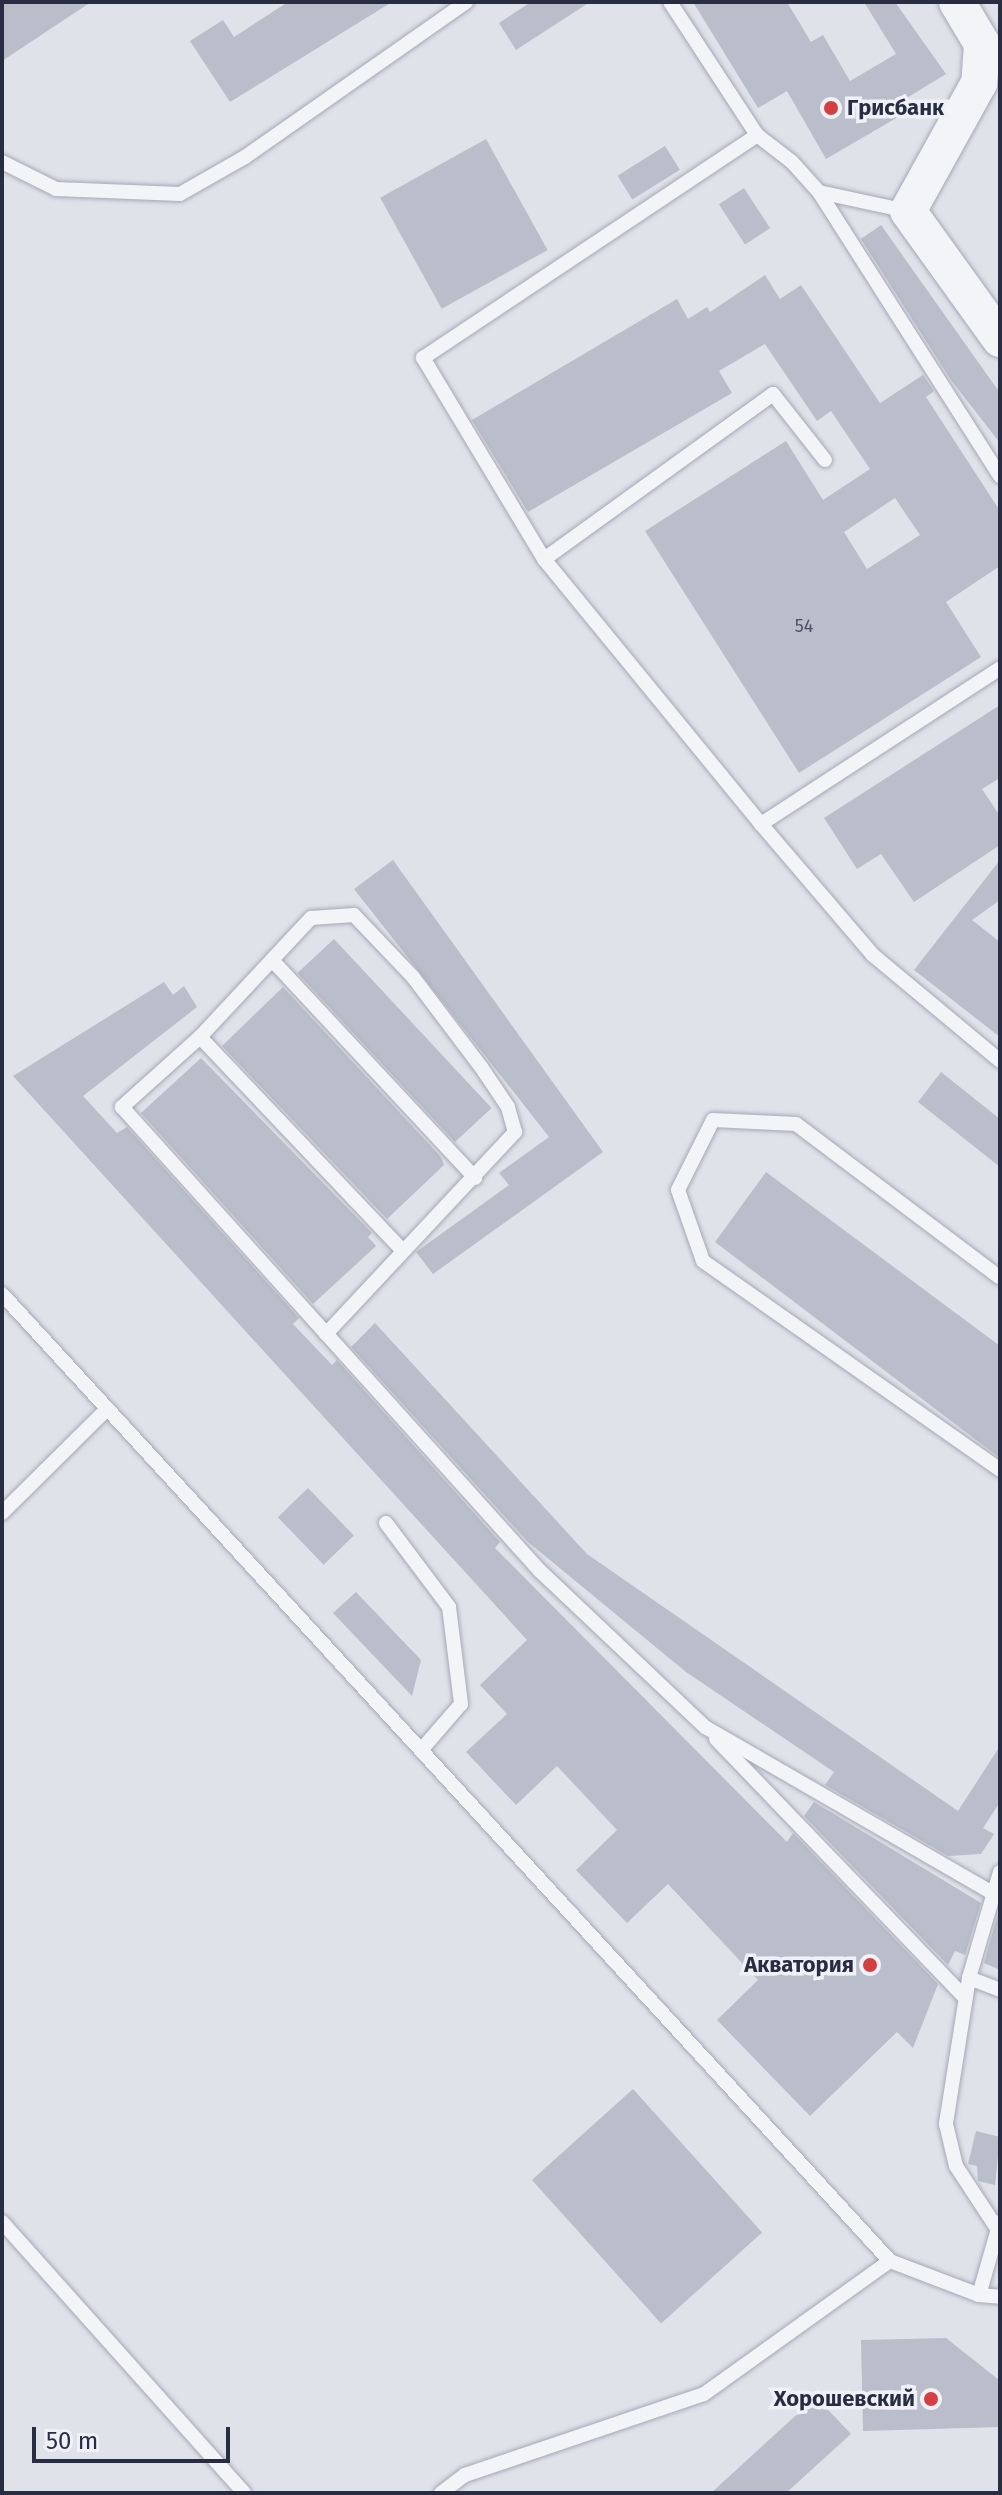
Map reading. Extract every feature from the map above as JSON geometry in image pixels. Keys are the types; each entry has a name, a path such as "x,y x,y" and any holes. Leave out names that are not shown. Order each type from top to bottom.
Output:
{"street":[{"path":"957,2 982,44 979,83 908,211 1000,339"}],"lane":[{"path":"2,162 56,189 180,194 245,157 466,2"},
{"path":"670,2 757,135 792,162 819,192 1000,476"},
{"path":"757,135 423,358 544,559 761,824 873,955 1000,1061"},
{"path":"819,192 908,211"},
{"path":"544,559 773,394 825,460"},
{"path":"761,824 1000,668"},
{"path":"326,1334 515,1132 508,1107 413,977 354,915 311,918 200,1037 122,1107 326,1334 540,1571 705,1727 964,1997"},
{"path":"272,960 475,1178"},
{"path":"200,1037 402,1250"},
{"path":"999,1277 796,1124 713,1120 678,1190 703,1261 1000,1470"},
{"path":"2,1294 105,1411 422,1749 890,2261 979,2295 1000,2297"},
{"path":"2,1513 105,1411"},
{"path":"386,1523 449,1607 461,1704 422,1749"},
{"path":"705,1727 992,1893"},
{"path":"979,2295 999,2226 956,2166 946,2124 964,1997 1000,1872"},
{"path":"969,1978 1000,1990"},
{"path":"2,2222 244,2493"},
{"path":"441,2493 465,2475 704,2394 890,2261"}],"building":[{"path":"2,2 91,2 2,61"},
{"path":"288,2 392,2 230,102 190,41 223,20 234,37"},
{"path":"531,2 590,2 516,50 499,23"},
{"path":"693,2 787,2 811,42 823,35 850,81 896,54 864,2 895,2 946,74 892,107 898,117 826,159 787,91 758,108"},
{"path":"486,139 548,250 442,309 380,198"},
{"path":"665,146 680,170 632,199 618,176"},
{"path":"744,188 770,228 745,245 719,204"},
{"path":"881,225 1000,393 1000,443 951,380 861,239"},
{"path":"765,275 780,299 801,285 880,403 923,375 934,391 926,397 1000,511 1000,566 946,602 981,657 799,773 645,531 786,441 823,500 870,469 831,411 817,421 765,344 719,371 732,393 528,512 472,420 677,299 688,319 707,307 710,312","holes":["895,498 920,535 867,569 844,532"]},
{"path":"1000,705 1000,778 982,789 1000,816 1000,845 914,902 881,854 857,869 824,818"},
{"path":"393,860 603,1152 433,1274 416,1252 509,1185 499,1173 549,1137 354,889"},
{"path":"1000,860 1000,900 972,920 1000,942 1000,1037 914,970"},
{"path":"334,939 492,1108 455,1142 297,973"},
{"path":"164,982 173,995 184,986 197,1007 83,1096 117,1133 127,1127 299,1318 293,1324 332,1365 337,1360 500,1542 495,1548 787,1842 793,1833 938,1984 913,2048 897,2032 810,2116 717,2020 758,1980 668,1884 627,1923 576,1870 617,1830 557,1766 516,1805 466,1752 507,1714 480,1685 527,1640 13,1076"},
{"path":"283,987 441,1157 444,1165 387,1219 222,1046"},
{"path":"201,1058 372,1233 368,1237 376,1246 313,1304 141,1113"},
{"path":"941,1072 1000,1119 1000,1167 918,1102"},
{"path":"766,1172 1000,1346 1000,1458 715,1242"},
{"path":"375,1323 587,1554 958,1811 1000,1746 1000,1802 983,1828 994,1834 981,1854 948,1856 825,1785 834,1772 686,1672 528,1542 351,1347"},
{"path":"308,1488 354,1535 324,1565 278,1517"},
{"path":"356,1592 421,1660 412,1696 333,1613"},
{"path":"814,1802 981,1903 965,1955 955,1951 948,1965 804,1816"},
{"path":"998,1914 1000,1916 1000,1970 984,1963"},
{"path":"633,2089 762,2232 661,2323 532,2180"},
{"path":"976,2131 1000,2137 995,2185 978,2181 977,2166 968,2164"},
{"name":"Хорошевский","path":"946,2338 999,2380 1000,2427 863,2431 861,2340"},
{"path":"816,2397 851,2434 786,2493 711,2493"}],"place":[{"name":"Грисбанк","path":"831,108"},
{"name":"Акватория","path":"870,1965"},
{"name":"Хорошевский","path":"931,2399"}]}
